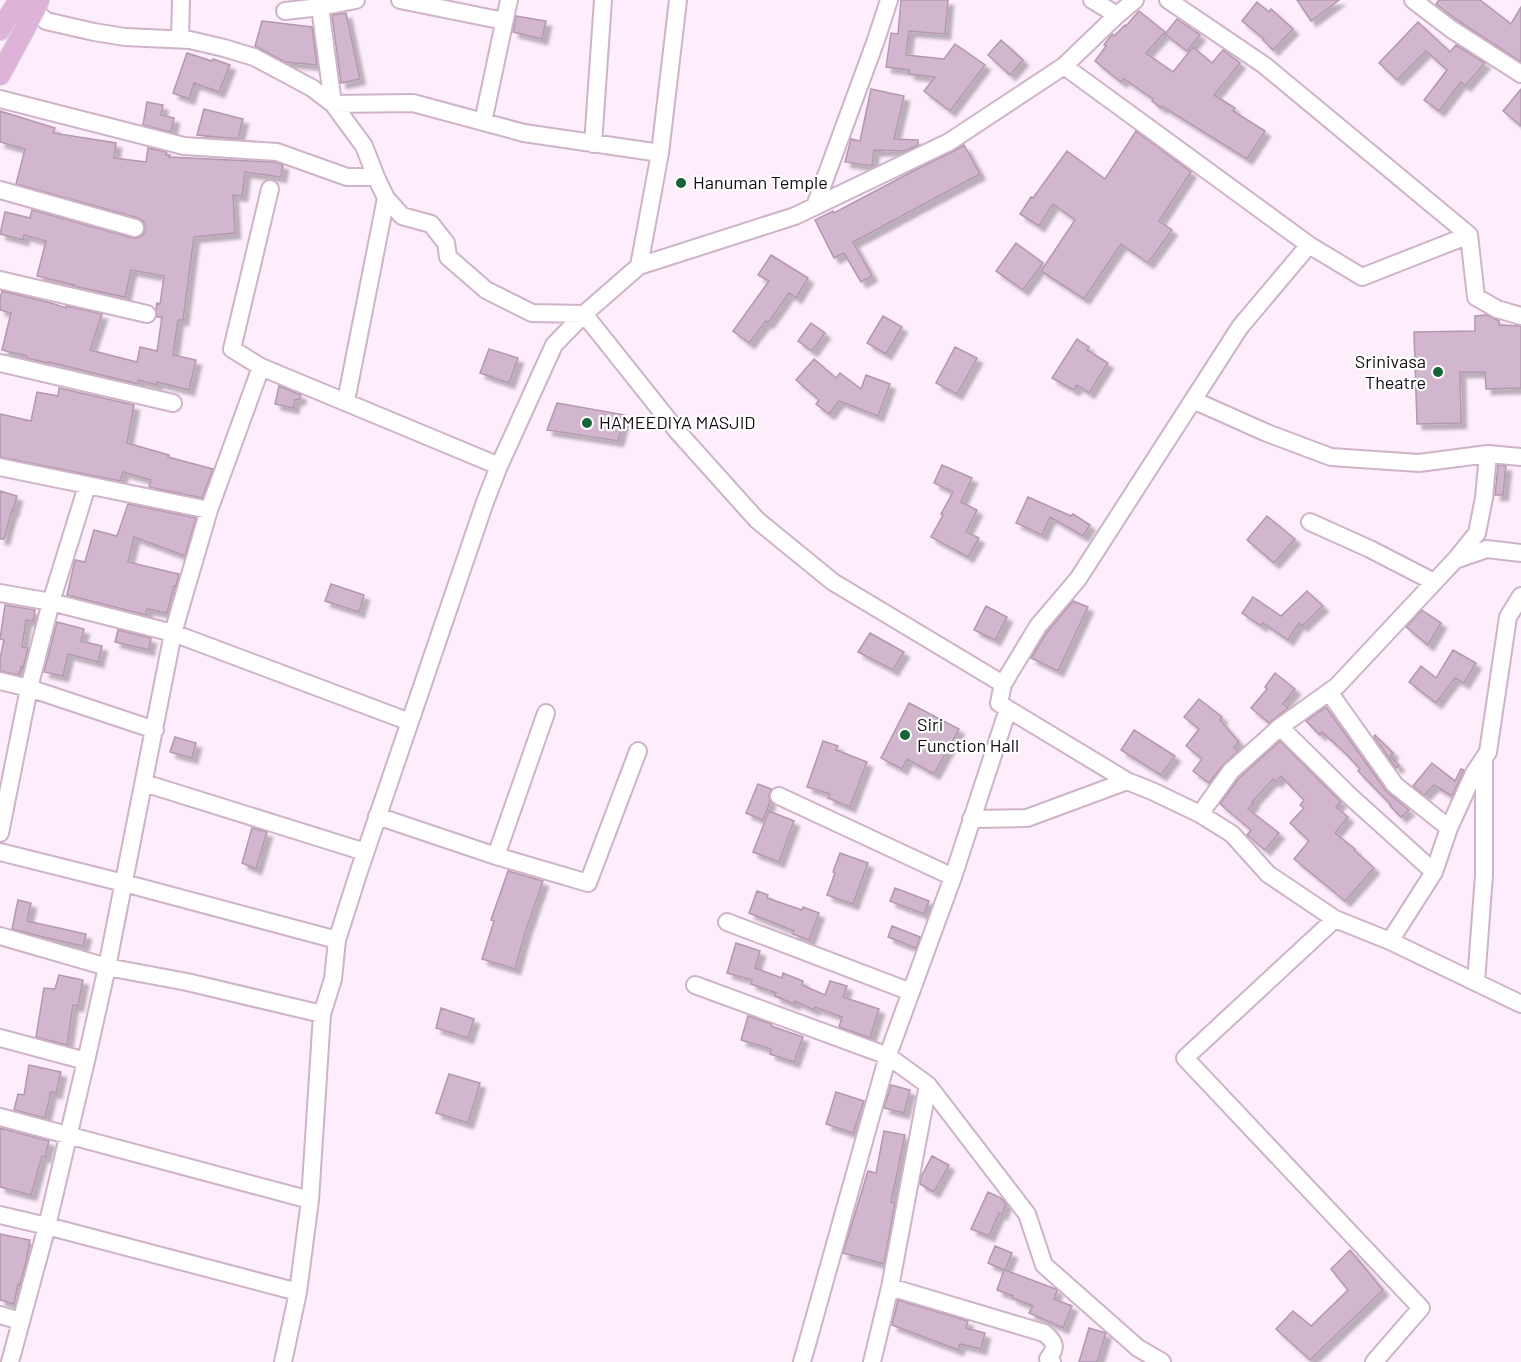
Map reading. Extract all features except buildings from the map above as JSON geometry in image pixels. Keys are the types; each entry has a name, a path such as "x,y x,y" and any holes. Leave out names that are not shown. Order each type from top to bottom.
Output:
{"main road":[{"path":"0,30 29,2"},
{"path":"0,75 29,2"}],"street":[{"path":"180,39 181,0"},
{"path":"285,11 356,0"},
{"path":"400,0 504,21"},
{"path":"483,122 509,0"},
{"path":"593,144 603,0"},
{"path":"639,266 660,153 678,0"},
{"path":"815,206 889,0"},
{"path":"1092,0 1117,15"},
{"path":"283,1362 298,1292 310,1200 322,1014 333,979 337,940 481,513 499,466 554,345 584,314 639,266 795,216 949,142 1064,66 1135,0"},
{"path":"1168,0 1264,65 1469,235 1476,297 1497,309 1520,312"},
{"path":"1413,0 1521,74"},
{"path":"29,2 46,21 94,32 190,40 254,57 312,88 333,104 364,147 386,198 402,216 431,224 446,243 448,257 486,290 532,313 584,314"},
{"path":"320,7 333,104"},
{"path":"1064,66 1309,245 1362,277 1469,235"},
{"path":"0,99 184,146 277,152 346,177 376,177"},
{"path":"333,104 412,103 524,133 660,153"},
{"path":"270,189 232,349 261,367 499,466"},
{"path":"0,190 135,228"},
{"path":"346,401 386,198"},
{"path":"1309,245 1240,327 1078,579 1038,626 1003,684 999,703 1127,781 1200,814 1232,834 1268,874 1335,919 1390,941 1521,1004"},
{"path":"0,280 147,314"},
{"path":"584,314 678,432 757,520 833,582 1003,684"},
{"path":"0,363 173,403"},
{"path":"10,1362 47,1226 86,1061 107,967 173,633 209,510 261,367"},
{"path":"1193,400 1267,433 1331,457 1419,463 1488,454 1521,457"},
{"path":"1200,814 1231,771 1280,727 1337,686 1455,560 1477,533 1484,498 1488,454"},
{"path":"0,467 209,510"},
{"path":"0,833 29,688 51,602 87,486"},
{"path":"1310,522 1370,549 1434,582"},
{"path":"1455,560 1486,549 1521,553"},
{"path":"0,593 51,602 173,633 410,722"},
{"path":"1390,941 1434,872 1449,828 1474,773 1488,752 1509,617 1521,596"},
{"path":"0,681 29,688 155,730"},
{"path":"1329,692 1395,785 1449,828"},
{"path":"802,1362 888,1056 953,877 1008,709"},
{"path":"496,856 546,713"},
{"path":"1280,727 1351,797 1434,872"},
{"path":"377,816 496,856 588,883 638,751"},
{"path":"1476,982 1484,875 1484,757"},
{"path":"971,819 1027,818 1127,781"},
{"path":"144,783 365,852"},
{"path":"779,796 953,877"},
{"path":"0,852 337,940"},
{"path":"1335,919 1185,1058 1421,1308 1374,1362"},
{"path":"727,922 911,992"},
{"path":"0,936 107,967 187,982 322,1014"},
{"path":"695,985 888,1056 928,1085 1027,1214 1044,1265 1135,1355 1162,1362"},
{"path":"0,1038 86,1061"},
{"path":"872,1362 890,1287 928,1085"},
{"path":"0,1117 310,1200"},
{"path":"0,1215 298,1292"},
{"path":"890,1287 1044,1334 1054,1344 1054,1350 1048,1359 1052,1362"},
{"path":"0,1315 20,1321"}],"place":[{"name":"Hanuman Temple","path":"681,183"},
{"name":"Srinivasa Theatre","path":"1438,372"},
{"name":"HAMEEDIYA MASJID","path":"587,423"},
{"name":"Siri Function Hall","path":"905,735"}]}
